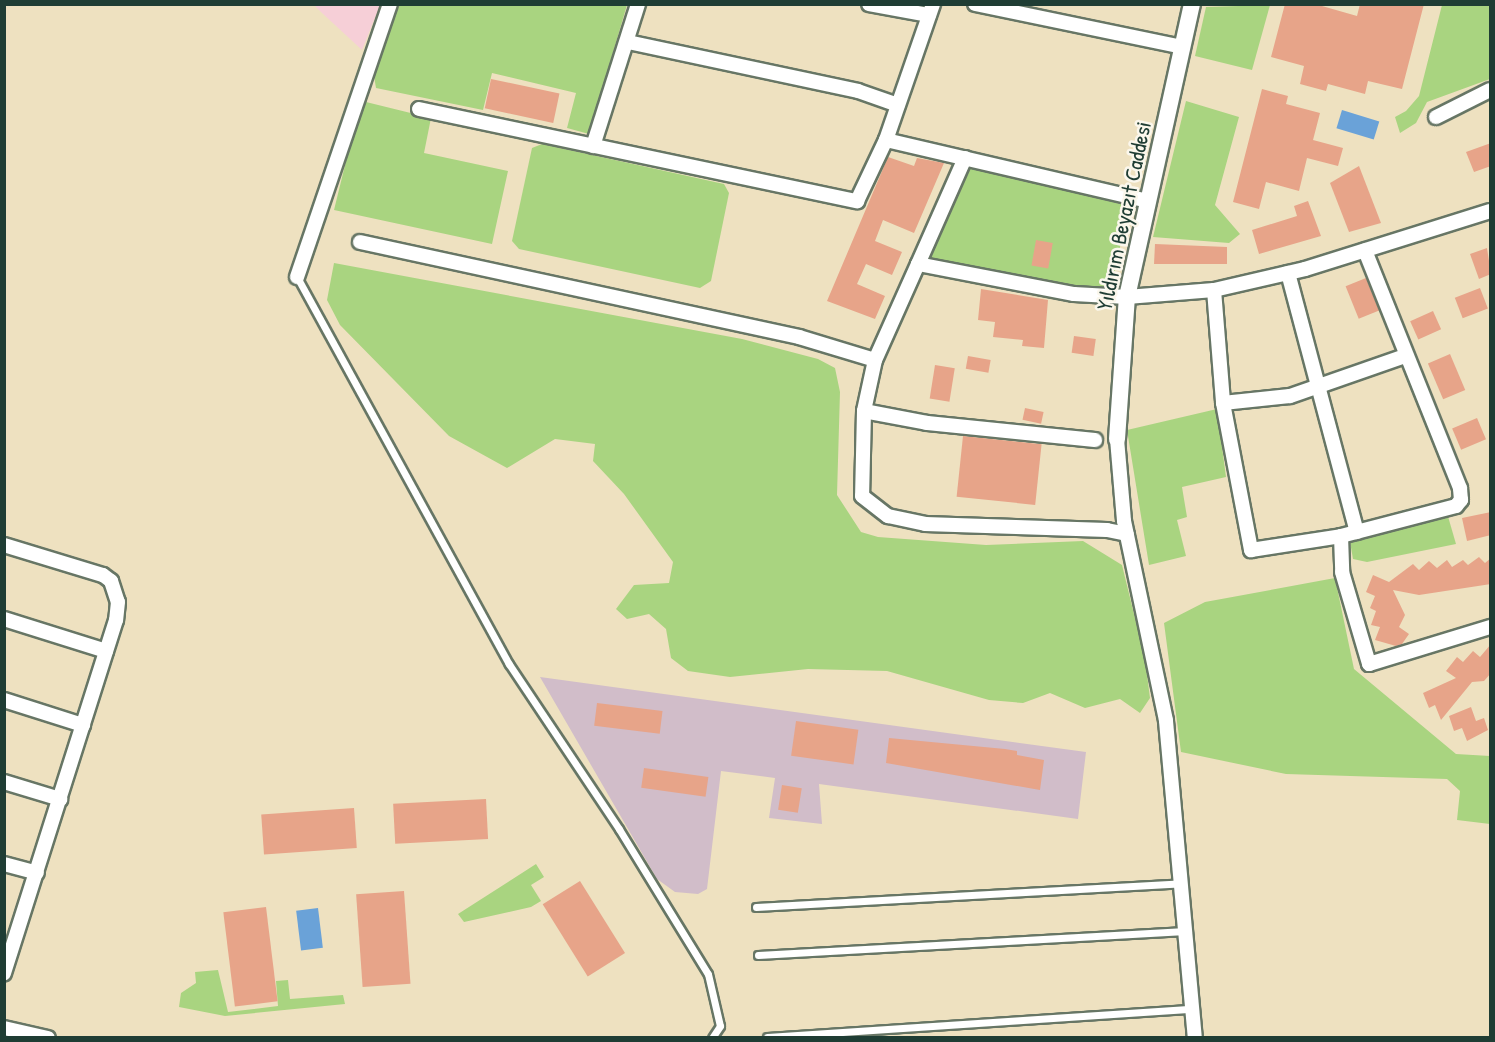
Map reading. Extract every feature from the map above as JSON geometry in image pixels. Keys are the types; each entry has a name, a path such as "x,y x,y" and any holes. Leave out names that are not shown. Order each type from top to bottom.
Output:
{"street":[{"path":"297,277 390,4"},
{"path":"593,146 628,42 638,4"},
{"path":"419,109 857,201 886,140 931,10 869,4"},
{"path":"975,4 1183,47"},
{"name":"Yıldırım Beyazıt Caddesi","path":"1117,439 1127,297 1192,4"},
{"path":"628,42 858,91 898,105"},
{"path":"1436,117 1491,90"},
{"path":"886,140 1148,201"},
{"path":"965,158 875,360 864,411 862,496 888,516 925,524 1107,530 1127,534"},
{"path":"918,264 1074,294 1127,297 1214,290 1288,273 1491,211"},
{"path":"360,242 799,337 875,360"},
{"path":"1214,290 1223,403 1251,550 1341,536 1456,506 1461,500 1365,250"},
{"path":"1288,273 1357,532"},
{"path":"1223,403 1290,396 1405,356"},
{"path":"864,411 927,423 1095,440"},
{"path":"1117,439 1127,534 1166,721 1195,1038"},
{"path":"1341,536 1342,572 1369,664 1491,627"},
{"path":"4,545 104,575 111,581 118,602 106,651 4,974"},
{"path":"4,619 106,651"},
{"path":"4,700 83,725"},
{"path":"4,782 60,799"},
{"path":"4,864 37,873"},
{"path":"4,1028 48,1038"}],"lane":[{"path":"297,277 509,664 619,829 708,974 720,1026 712,1038"},
{"path":"756,907 1182,883"},
{"path":"758,955 1185,931"},
{"path":"767,1037 1192,1009"}],"shaded area":[{"path":"314,5 380,5 362,50"},
{"path":"540,677 1086,752 1078,819 819,784 822,824 769,818 775,778 721,771 707,889 698,894 675,892 657,879"}],"green space":[{"path":"399,5 627,5 589,134 567,128 576,93 492,73 483,110 376,88 374,76"},
{"path":"1270,5 1252,70 1195,56 1206,7"},
{"path":"1442,5 1490,5 1490,79 1427,102 1416,123 1400,133 1395,117 1406,111 1419,96"},
{"path":"1186,101 1239,117 1215,205 1240,234 1229,243 1153,237"},
{"path":"366,102 431,118 424,153 508,171 492,244 334,210 349,149"},
{"path":"542,144 724,184 729,193 711,281 700,288 519,249 512,241 532,148"},
{"path":"971,167 1129,206 1111,288 1077,286 928,260"},
{"path":"334,263 742,339 818,359 835,368 840,392 837,495 861,532 878,537 986,545 1083,541 1122,565 1145,659 1150,698 1140,713 1120,699 1085,708 1050,693 1023,703 989,700 887,671 808,669 730,677 688,671 671,658 666,629 649,614 627,619 616,609 634,585 669,583 673,562 624,494 593,461 595,444 555,439 507,468 449,436 340,325 327,300"},
{"path":"1217,409 1226,477 1182,487 1187,517 1177,520 1186,556 1149,565 1127,430"},
{"path":"1447,513 1456,544 1367,562 1353,559 1350,542"},
{"path":"1335,578 1354,669 1456,754 1490,756 1490,824 1457,820 1460,791 1447,779 1286,774 1181,752 1164,623 1205,602"},
{"path":"536,864 544,877 531,885 541,901 531,907 464,922 458,914"},
{"path":"218,970 228,1012 278,1006 276,981 288,980 290,999 343,995 345,1004 225,1016 179,1007 181,993 196,983 195,972"}],"water":[{"path":"1342,110 1379,121 1374,140 1336,128"},
{"path":"318,908 323,948 301,950 296,911"}],"building":[{"path":"1285,4 1315,4 1357,16 1360,4 1424,4 1402,89 1368,81 1365,94 1328,84 1326,91 1300,84 1304,66 1271,57"},
{"path":"491,79 559,94 553,123 485,108"},
{"path":"1262,89 1288,96 1286,104 1320,113 1313,140 1343,148 1338,166 1307,158 1299,191 1266,182 1259,209 1233,202"},
{"path":"1491,143 1491,166 1474,172 1466,152"},
{"path":"888,157 914,166 917,158 944,163 914,233 883,220 875,241 902,252 892,275 866,264 857,284 885,296 875,319 827,301"},
{"path":"1359,166 1381,223 1349,232 1330,183"},
{"path":"1308,201 1321,236 1259,254 1252,230 1297,216 1294,206"},
{"path":"1036,240 1053,243 1048,269 1031,266"},
{"path":"1155,244 1227,247 1227,264 1154,264"},
{"path":"1487,248 1491,274 1479,279 1470,254"},
{"path":"1366,278 1379,310 1359,319 1346,286"},
{"path":"1480,288 1488,309 1463,318 1455,298"},
{"path":"981,289 1048,300 1044,348 1022,346 1023,340 993,337 995,322 978,320"},
{"path":"1433,311 1441,329 1418,339 1410,321"},
{"path":"1074,336 1096,339 1093,356 1072,353"},
{"path":"1450,354 1465,390 1443,399 1428,363"},
{"path":"968,356 991,360 988,373 966,369"},
{"path":"935,365 955,368 949,402 930,399"},
{"path":"1025,408 1044,412 1041,424 1023,420"},
{"path":"1477,418 1486,439 1461,450 1452,429"},
{"path":"963,436 1042,444 1035,505 957,497"},
{"path":"1491,512 1491,535 1467,541 1462,518"},
{"path":"1479,557 1485,563 1491,558 1491,584 1419,595 1393,590 1405,615 1399,627 1409,634 1402,644 1396,646 1375,640 1380,627 1371,625 1376,611 1370,608 1375,596 1366,592 1373,575 1389,582 1413,564 1419,570 1429,561 1437,568 1447,560 1452,567 1463,560 1468,565"},
{"path":"1491,644 1491,673 1484,681 1472,682 1441,720 1435,705 1429,708 1423,693 1456,678 1446,671 1457,657 1463,662 1473,651 1480,657"},
{"path":"597,703 663,711 660,734 594,726"},
{"path":"1471,707 1476,721 1484,718 1488,730 1467,741 1462,728 1454,731 1449,716"},
{"path":"796,721 858,730 854,764 791,756"},
{"path":"889,738 1005,749 1017,751 1017,755 1044,760 1040,790 886,763"},
{"path":"644,768 708,777 706,797 641,788"},
{"path":"782,785 802,788 798,813 778,810"},
{"path":"486,799 488,839 395,844 393,804"},
{"path":"354,808 357,848 264,854 261,814"},
{"path":"580,881 625,953 588,976 543,904"},
{"path":"404,891 410,984 363,987 356,894"},
{"path":"266,907 278,1001 235,1007 223,912"}]}
